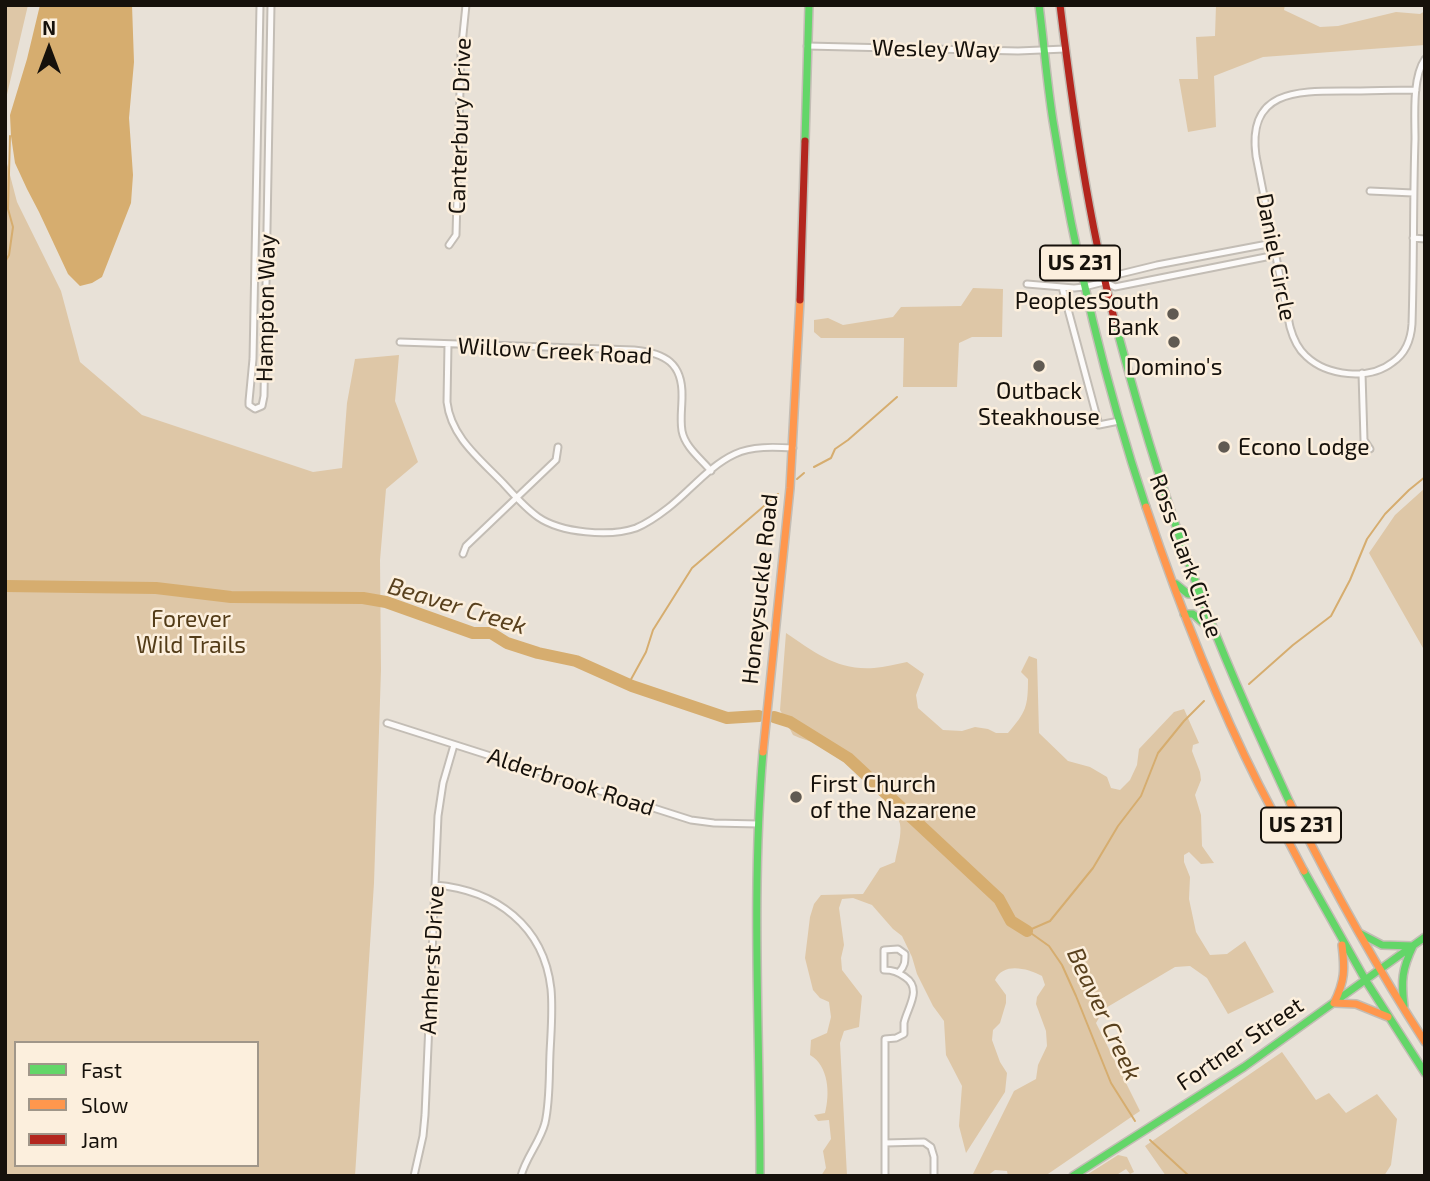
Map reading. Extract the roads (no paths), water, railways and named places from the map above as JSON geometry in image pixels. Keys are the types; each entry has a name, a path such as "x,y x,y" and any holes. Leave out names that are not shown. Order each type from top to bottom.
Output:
{"main road":[{"name":"Honeysuckle Road","path":"760,1176 756,923 758,824 763,746 793,448 801,285 809,5"},
{"name":"Ross Clark Circle","path":"1039,5 1043,50 1063,177 1084,287 1119,421 1172,581 1226,715 1291,850 1340,937 1425,1073"},
{"name":"Ross Clark Circle","path":"1060,5 1078,140 1104,282 1124,362 1175,527 1214,632 1262,744 1306,835 1357,932 1425,1042"},
{"path":"1172,581 1186,594 1199,594"},
{"path":"1184,614 1193,614 1214,632"},
{"path":"1357,932 1382,945 1413,946 1401,976 1405,1012"},
{"path":"1340,937 1346,972 1334,1003 1356,1004 1389,1017"},
{"name":"Fortner Street","path":"1073,1176 1244,1067 1425,937"}],"street":[{"name":"Hampton Way","path":"260,5 253,359 249,401 249,405 255,409 262,406 264,396 271,5"},
{"name":"Canterbury Drive","path":"449,245 456,235 461,45 466,5"},
{"name":"Wesley Way","path":"807,46 1065,50"},
{"path":"1416,90 1419,69 1425,59"},
{"name":"Daniel Circle","path":"1416,90 1412,324 1408,343 1394,362 1384,368 1362,373 1324,368 1300,349 1290,327 1255,148 1257,124 1266,109 1282,96 1302,92 1416,90"},
{"path":"1370,191 1413,193"},
{"path":"1413,238 1425,239"},
{"path":"1027,284 1062,288 1084,287 1104,282 1112,276 1157,265 1273,243"},
{"path":"1104,282 1115,287 1276,255"},
{"path":"1062,288 1098,425 1119,421"},
{"name":"Willow Creek Road","path":"400,342 634,350 657,354 673,364 678,372 682,387 681,423 684,438 711,471"},
{"path":"447,344 447,402 450,420 467,446 517,498 546,522 576,530 614,532 639,527 654,518 724,460 741,452 771,447 793,448"},
{"path":"1362,373 1364,440 1370,449"},
{"path":"463,554 466,546 556,460 558,447"},
{"name":"Alderbrook Road","path":"387,723 691,820 758,824"},
{"name":"Amherst Drive","path":"414,1176 425,1115 440,799 454,745"},
{"path":"435,885 477,893 501,905 526,927 546,963 552,1000 547,1111 543,1129 527,1158 521,1176"},
{"path":"885,1176 885,1039 904,1034 904,1024 914,992 910,980 899,972 884,970 884,950 898,949 905,954 905,962 899,972"},
{"path":"885,1143 924,1142 931,1147 934,1157 934,1176"}],"waterway":[{"path":"5,262 9,255 13,227 8,209 10,136"},
{"path":"814,467 831,458 835,449 897,397"},
{"path":"797,479 804,473"},
{"path":"1249,684 1331,616 1367,539 1385,514 1425,477"},
{"path":"629,683 646,652 653,630 692,568 778,494"},
{"name":"Beaver Creek","path":"5,586 156,588 231,597 363,598 386,602 473,633 491,633 507,643 538,653 576,661 632,686 727,718 759,716"},
{"path":"1027,931 1050,921 1093,868 1118,826 1141,796 1158,753 1204,701"},
{"name":"Beaver Creek","path":"774,717 790,722 848,758 999,899 1011,921 1027,931"},
{"name":"Beaver Creek","path":"1028,931 1049,946 1062,965 1111,1083 1135,1121"},
{"name":"Beaver Creek","path":"1150,1140 1189,1176"}],"place":[{"name":"PeoplesSouth Bank","path":"1173,314"},
{"name":"Domino's","path":"1174,342"},
{"name":"Outback Steakhouse","path":"1039,366"},
{"name":"Econo Lodge","path":"1224,447"},
{"name":"First Church of the Nazarene","path":"796,797"}],"park label":[{"name":"Forever Wild Trails","path":"191,632"}]}
